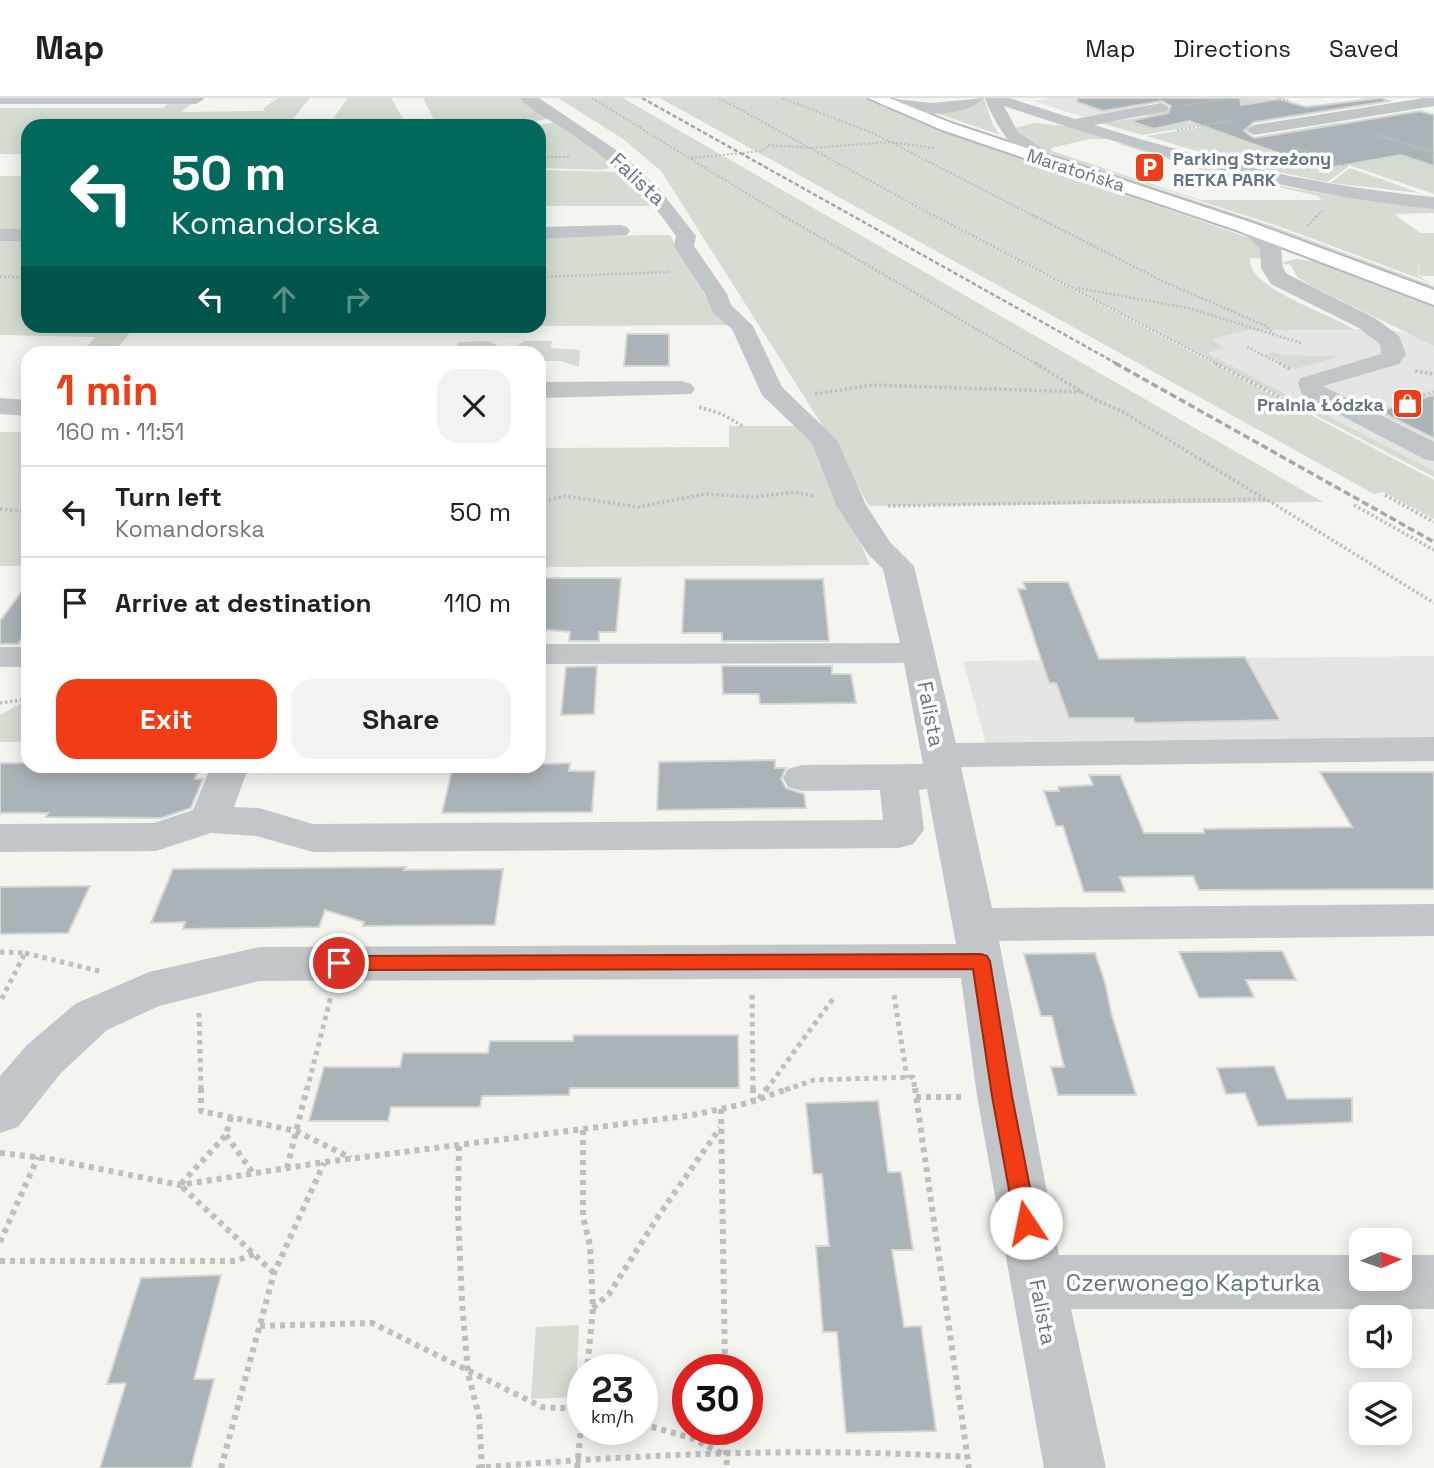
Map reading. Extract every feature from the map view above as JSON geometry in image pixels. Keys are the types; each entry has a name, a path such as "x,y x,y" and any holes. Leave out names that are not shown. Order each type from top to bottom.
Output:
{"main road":[{"name":"Maratońska","path":"882,100 988,140 1246,227 1434,298"}],"street":[{"name":"Falista","path":"528,98 581,131 641,177 658,200 667,205 686,236 684,246 716,294 720,308 742,326 771,390 824,440 851,505 879,548 898,566 918,653 927,770 977,943 1002,1096 1075,1468"},
{"path":"882,100 945,107 963,104 975,98"},
{"path":"994,98 1206,164 1322,190 1434,203"},
{"path":"994,98 1002,125 1019,143 1047,160"},
{"path":"0,99 196,99"},
{"path":"1254,130 1434,102"},
{"path":"1002,125 1036,120 1068,122 1161,108"},
{"path":"1246,227 1268,242 1272,258 1270,268 1279,279 1378,330 1388,336 1394,348 1390,359 1313,381 1309,385 1311,390 1434,453"},
{"path":"546,233 620,231"},
{"path":"0,235 21,235"},
{"path":"1272,258 1312,256 1339,261"},
{"path":"563,365 577,371 581,377 580,390"},
{"path":"546,390 682,389"},
{"path":"0,405 21,407"},
{"path":"546,654 918,653"},
{"path":"0,657 21,657"},
{"path":"802,778 927,770 1434,749"},
{"path":"0,838 156,837 209,820 259,822 313,838 886,835 899,834 904,830 927,770"},
{"path":"209,820 227,773"},
{"path":"0,1112 44,1059 91,1017 149,990 260,964 875,962 977,943 1434,920"},
{"name":"Czerwonego Kapturka","path":"1037,1282 1434,1282"}],"path":[{"path":"592,98 783,212 867,267 968,323 1083,393 1123,412 1434,603"},
{"path":"719,98 1289,402"},
{"path":"782,98 875,134 1162,281 1266,326 1274,334"},
{"path":"1182,103 1210,98"},
{"path":"1161,108 1231,98"},
{"path":"1215,119 1233,126"},
{"path":"1327,119 1434,153"},
{"path":"1196,122 1205,125"},
{"path":"1377,138 1382,136"},
{"path":"690,158 763,151 769,145 812,148 890,142 936,148 988,140"},
{"path":"1398,145 1404,144"},
{"path":"1285,145 1350,167"},
{"path":"1417,152 1426,150"},
{"path":"1312,156 1316,155"},
{"path":"1333,164 1337,163"},
{"path":"1304,231 1328,202 1322,190"},
{"path":"546,276 699,270"},
{"path":"0,278 21,277"},
{"path":"1072,288 1188,308 1301,343"},
{"path":"778,399 872,386 1083,393"},
{"path":"1382,406 1434,392"},
{"path":"546,500 565,496 638,507 705,494 753,497 794,492 851,505 1266,499"},
{"path":"1385,495 1434,522"},
{"path":"1354,505 1434,550"},
{"path":"0,509 21,511"},
{"path":"0,702 21,700"},
{"path":"0,952 25,953 130,979 149,990"},
{"path":"0,1002 25,953"},
{"path":"752,962 756,1100"},
{"path":"875,962 907,1078"},
{"path":"756,1100 875,962"},
{"path":"287,1168 339,963"},
{"path":"202,976 199,1002 201,1111 298,1129 327,1142 352,1159"},
{"path":"0,1153 38,1157 180,1185 325,1162 583,1130 721,1109 814,1080 913,1077 969,1468"},
{"path":"721,1109 724,1354"},
{"path":"180,1185 226,1135 231,1117"},
{"path":"593,1308 610,1294 661,1212 721,1127"},
{"path":"583,1130 583,1217 590,1245 593,1308 589,1354"},
{"path":"226,1135 253,1173"},
{"path":"459,1146 458,1213 468,1373 479,1416 482,1468"},
{"path":"0,1242 38,1157"},
{"path":"221,1468 274,1273 325,1162"},
{"path":"180,1185 274,1273"},
{"path":"0,1261 236,1261 254,1254"},
{"path":"260,1326 372,1324 541,1407 567,1408"},
{"path":"658,1429 691,1438 726,1455"},
{"path":"577,1468 579,1445"},
{"path":"726,1445 727,1468"},
{"path":"476,1468 578,1459 864,1451 967,1457"}],"shaded area":[{"path":"278,98 310,98 293,119 21,119 21,154 0,154 0,108 163,108 171,102 194,102 181,112 263,111"},
{"path":"348,98 391,98 403,119 333,119"},
{"path":"423,98 522,98 556,118 546,119 434,119"},
{"path":"558,98 623,98 1323,502 869,506 831,439 661,171 623,139"},
{"path":"660,98 863,98 924,124 1258,241 1262,245 1262,259 1250,258 1253,270 1262,280 1293,300 1355,330 1250,330 1212,339 1225,348 1207,353 1314,409 1327,406 1331,408 1320,412 1434,471 1434,477 852,173 1434,480 1434,519 1383,492 1374,494"},
{"path":"984,98 993,125 1000,135 924,109 978,101"},
{"path":"1052,98 1124,98 1154,108 1086,118 1033,101"},
{"path":"1237,98 1280,99 1171,117 1202,125 1142,135 1094,121 1111,118 1117,121 1148,116 1143,113"},
{"path":"557,122 616,167 599,170 546,168 546,124"},
{"path":"1034,123 1068,126 1108,139 1090,139 1051,148 1052,151 1200,200 1321,200 1318,196 1274,186 1252,186 1116,143 1276,185 1434,207 1434,213 1394,214 1420,233 1434,233 1434,276 1419,276 1419,261 1418,276 1434,284 1278,226 1063,157 1275,227 1434,286 1434,290 1279,232 1065,160 1031,143 1015,128"},
{"path":"1336,123 1357,130 1391,152 1434,166 1434,194 1263,136"},
{"path":"1222,124 1252,134 1242,131 1226,135 1323,170 1339,164 1348,167 1327,182 1244,165 1146,136"},
{"path":"1350,168 1420,193 1330,183"},
{"path":"546,170 624,172 634,177 653,206 546,206"},
{"path":"0,176 21,176 21,333 130,333 119,346 87,346 95,337 0,335"},
{"path":"670,235 710,304 736,325 546,326 546,236"},
{"path":"1295,259 1323,262 1434,305 1434,346 1310,285 1297,277 1291,265 1280,263"},
{"path":"1387,329 1434,339 1434,476 1184,345 1250,330"},
{"path":"489,341 497,345 457,346 458,342"},
{"path":"525,341 552,341 551,348 580,350 579,367 561,361 546,361 546,346 518,345"},
{"path":"1273,352 1281,355 1340,356 1295,369 1265,354"},
{"path":"729,426 795,426 819,447 870,565 546,567 546,448 729,447"},
{"path":"0,432 21,432 21,566 0,566"},
{"path":"1434,656 1434,742 987,747 963,661"},
{"path":"21,704 21,742 0,742 0,715"},
{"path":"579,1325 578,1354 567,1354 567,1397 531,1399 536,1327"}],"building":[{"path":"1078,98 1240,98 1241,105 1279,99 1306,107 1381,98 1389,101 1254,122 1244,131 1254,138 1420,111 1434,115 1434,166 1401,155 1323,169 1189,121 1154,129 1130,121 1168,113 1171,106 1162,101 1103,111 1077,102"},
{"path":"627,334 669,334 669,366 624,366"},
{"path":"1434,395 1434,438 1379,411"},
{"path":"546,578 621,578 616,632 599,632 599,641 569,641 570,632 546,630"},
{"path":"685,579 823,579 829,641 722,641 722,633 682,633"},
{"path":"1023,582 1068,582 1099,659 1245,657 1280,720 1135,723 1133,718 1069,718 1056,683 1049,683 1018,589 1026,589"},
{"path":"21,592 21,640 18,644 0,644 0,621"},
{"path":"597,666 594,714 561,715 566,667"},
{"path":"722,666 832,666 832,674 851,674 856,703 760,704 759,694 723,694"},
{"path":"775,760 775,768 786,768 781,779 786,788 804,794 806,808 657,810 659,762"},
{"path":"0,763 21,763 21,773 197,773 195,779 203,779 191,808 161,818 46,817 48,813 0,813"},
{"path":"570,763 569,771 595,771 592,812 442,813 451,773 546,773 546,764"},
{"path":"1320,772 1434,772 1434,889 1199,890 1193,876 1120,877 1125,892 1084,892 1063,826 1056,826 1044,791 1059,791 1058,787 1093,785 1089,775 1120,775 1144,833 1204,833 1204,829 1352,827"},
{"path":"406,867 404,870 503,869 495,925 363,926 364,922 325,910 319,927 183,929 185,922 151,923 173,869"},
{"path":"90,886 68,933 0,934 0,887"},
{"path":"1282,951 1296,980 1246,980 1254,997 1199,998 1179,952"},
{"path":"1095,953 1136,1095 1058,1095 1051,1067 1064,1067 1052,1016 1041,1016 1024,954"},
{"path":"574,1035 738,1035 739,1088 570,1088 569,1095 482,1096 480,1107 391,1107 388,1121 309,1121 324,1067 400,1067 403,1053 488,1053 490,1041 573,1041"},
{"path":"1274,1066 1287,1099 1352,1098 1352,1122 1258,1126 1245,1093 1226,1094 1217,1068"},
{"path":"878,1101 888,1172 901,1172 913,1250 892,1250 904,1327 921,1326 936,1431 846,1433 837,1332 823,1332 816,1246 829,1246 822,1174 813,1174 806,1103"},
{"path":"221,1275 194,1379 214,1379 191,1468 100,1468 126,1383 107,1384 141,1278"}],"railway":[{"path":"642,98 1119,365"},
{"path":"1115,363 1434,542"}],"place":[{"name":"Parking Strzeżony RETKA PARK","path":"1150,168"},
{"name":"Pralnia Łódzka","path":"1407,404"}],"route":[{"path":"339,963 981,961 1002,1096 1026,1223"}]}
